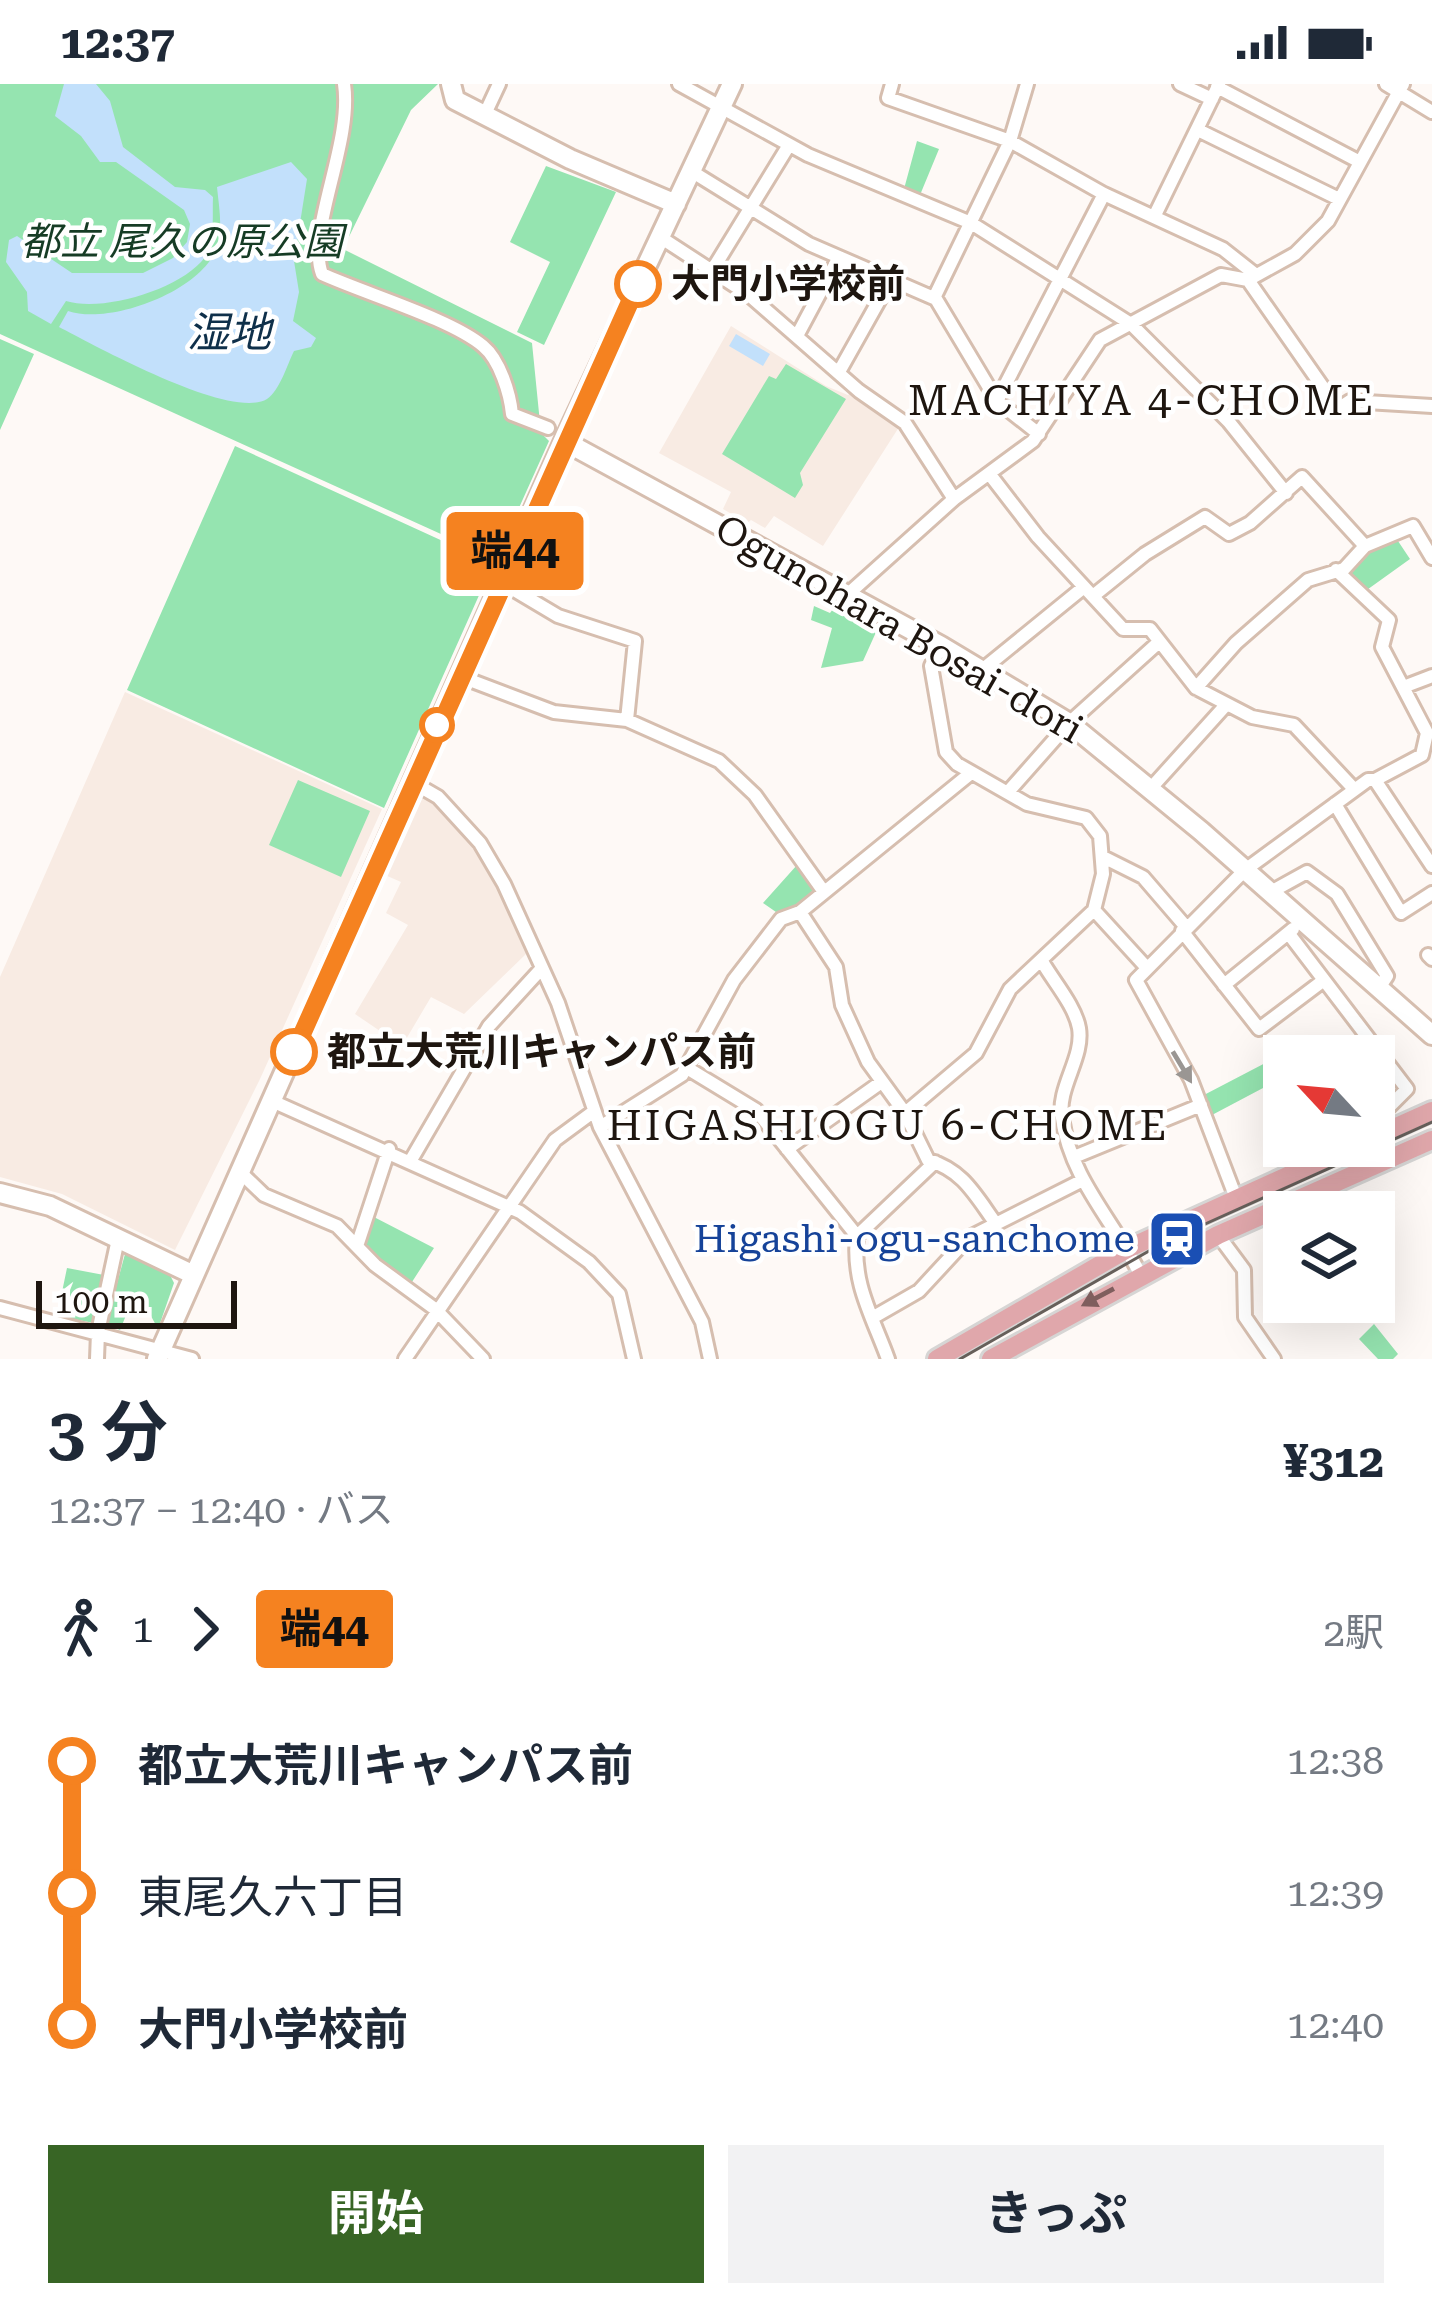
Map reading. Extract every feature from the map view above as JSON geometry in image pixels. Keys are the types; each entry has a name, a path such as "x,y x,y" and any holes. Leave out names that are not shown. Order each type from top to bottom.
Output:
{"main road":[{"path":"1395,1128 1432,1112"},
{"path":"991,1359 1221,1233 1432,1140"},
{"path":"937,1359 1130,1248 1306,1167"}],"street":[{"path":"344,84 347,127 326,205 317,260 322,274 382,302 434,317 484,346 510,397 512,414 548,428"},
{"path":"451,84 455,100 570,159 676,204"},
{"path":"484,114 500,84"},
{"path":"679,84 789,146 970,223 1131,324 1229,422 1286,493"},
{"path":"159,1354 564,440 732,84"},
{"path":"892,84 888,98 1010,141 1103,194 1222,249 1252,278 1338,410 1350,401 1432,406"},
{"path":"934,298 1010,141 1027,84"},
{"path":"1180,84 1216,90 1360,162"},
{"path":"847,595 954,499 991,476 1039,434 1100,340 1221,275 1252,278 1311,241 1360,162 1396,86 1432,112"},
{"path":"1154,217 1216,90"},
{"path":"1198,130 1339,199"},
{"path":"712,269 789,146"},
{"path":"691,171 839,257 934,298 997,400 1039,434"},
{"path":"997,400 1103,194"},
{"path":"660,237 712,269 798,334 859,391 904,423 954,499"},
{"path":"798,334 839,257"},
{"path":"840,370 881,297 884,276"},
{"name":"Ogunohara Bosai-dori","path":"564,440 941,646 1069,723 1245,870 1295,926 1379,988 1432,1035"},
{"path":"991,476 1123,628 1150,629 1196,688 1225,706 1294,725 1354,789"},
{"path":"982,670 1088,591 1205,517 1228,534 1302,477 1365,546"},
{"path":"1196,688 1273,608 1308,580 1336,570 1365,546 1413,526 1432,558"},
{"path":"1236,1198 1202,1105 1136,980 1245,870 1354,789 1422,755 1427,746 1427,733 1406,686 1382,647 1390,620 1336,570"},
{"path":"501,582 558,616 635,641 627,719"},
{"path":"1008,792 1069,723 1159,642"},
{"path":"905,1113 976,1053 1010,989 1094,910 1103,857 1100,836 1086,818 1027,804 971,773 946,752 931,666 941,646"},
{"path":"459,676 554,712 627,719 673,737 735,775 824,892"},
{"path":"1406,686 1432,676"},
{"path":"1151,788 1225,706"},
{"path":"600,1127 687,1068 734,980 781,919 800,912 971,773"},
{"path":"1375,780 1432,866"},
{"path":"412,782 438,796 480,843 542,968 593,1112 702,1322 710,1359"},
{"path":"1335,804 1401,913 1432,892"},
{"path":"1103,857 1143,878 1258,1029 1324,980"},
{"path":"1269,892 1307,872 1328,884 1387,976 1379,988"},
{"path":"1094,910 1147,968"},
{"path":"800,912 836,968 842,1005 880,1083 905,1113 928,1160 964,1179 994,1221"},
{"path":"1224,985 1295,926 1324,980 1365,1035"},
{"path":"1043,962 1078,1023 1079,1042 1062,1100 1081,1180 1130,1248 1140,1274"},
{"path":"411,1160 489,1026 542,968"},
{"path":"687,1068 756,1109 857,1236"},
{"path":"1395,1074 1406,1089 1395,1100"},
{"path":"787,1149 880,1083"},
{"path":"272,1101 507,1204 589,1262 619,1294 634,1359"},
{"path":"1074,1157 1202,1105"},
{"path":"404,1359 555,1141 593,1112"},
{"path":"358,1243 389,1149"},
{"path":"888,1359 853,1266 857,1236 935,1162"},
{"path":"241,1172 264,1195 338,1226 375,1265 436,1310 483,1359"},
{"path":"872,1318 919,1291 968,1238 1081,1180"},
{"path":"0,1193 50,1206 194,1275"},
{"path":"1214,1207 1221,1233 1244,1270 1245,1317 1274,1359"},
{"path":"97,1359 98,1332 118,1239"},
{"path":"0,1308 98,1332 159,1354 192,1359"}],"shaded area":[{"path":"731,326 826,386 848,395 852,391 901,424 823,546 774,516 765,528 751,520 747,523 723,509 731,492 659,453"},
{"path":"125,692 382,809 260,1079 175,1250 62,1194 0,1177 0,977"},
{"path":"423,796 443,806 479,846 503,887 527,953 464,1014 431,997 402,1046 355,1014 408,925 386,913 401,882 385,875"}],"green space":[{"name":"都立 尾久の原公園","path":"0,84 438,84 411,110 343,249 532,343 541,433 549,441 496,559 0,334"},
{"path":"917,141 939,149 920,195 904,189"},
{"path":"546,166 616,192 544,345 517,332 550,262 510,242"},
{"path":"0,339 34,354 0,430"},
{"path":"786,364 846,399 800,473 803,485 795,498 722,454 769,376 776,379"},
{"path":"235,446 493,564 384,808 127,690"},
{"path":"1396,538 1410,559 1364,592 1349,576 1352,568 1368,552"},
{"path":"836,605 877,630 863,661 821,668 832,628 811,620 814,606 830,613"},
{"path":"298,780 370,811 341,877 269,845"},
{"path":"797,865 815,889 792,909 776,912 763,903"},
{"path":"1263,1064 1263,1088 1212,1115 1202,1096"},
{"path":"372,1216 434,1248 410,1285 363,1243"},
{"path":"125,1254 170,1275 174,1283 158,1329 151,1316 129,1308 120,1330 106,1324"},
{"path":"67,1268 104,1275 94,1323 57,1316"},
{"path":"1374,1324 1398,1354 1393,1359 1378,1359 1359,1339"}],"water":[{"path":"64,84 96,84 110,101 123,147 175,187 205,190 213,197 212,231 201,262 174,282 117,301 66,301 51,324 28,311 27,292 6,262 9,240 17,236 72,273 143,273 173,258 187,242 190,224 184,210 116,162 100,162 81,136 55,116"},
{"name":"湿地","path":"291,162 307,179 294,261 299,292 293,321 316,338 311,347 294,351 267,399 249,403 195,391 59,327 68,311 128,309 190,280 205,267 218,244 217,187"},
{"path":"736,334 770,354 763,366 729,346"}],"tram line":[{"path":"960,1359 1163,1243 1432,1122"}],"bus line":[{"name":"端44","path":"294,1052 564,440 638,284"}],"place":[{"name":"大門小学校前","path":"638,284"},
{"name":"都立大荒川キャンパス前","path":"294,1052"},
{"name":"Higashi-ogu-sanchome","path":"1177,1239"}],"district":[{"name":"MACHIYA 4-CHOME","path":"1142,400"},
{"name":"HIGASHIOGU 6-CHOME","path":"888,1125"}]}
